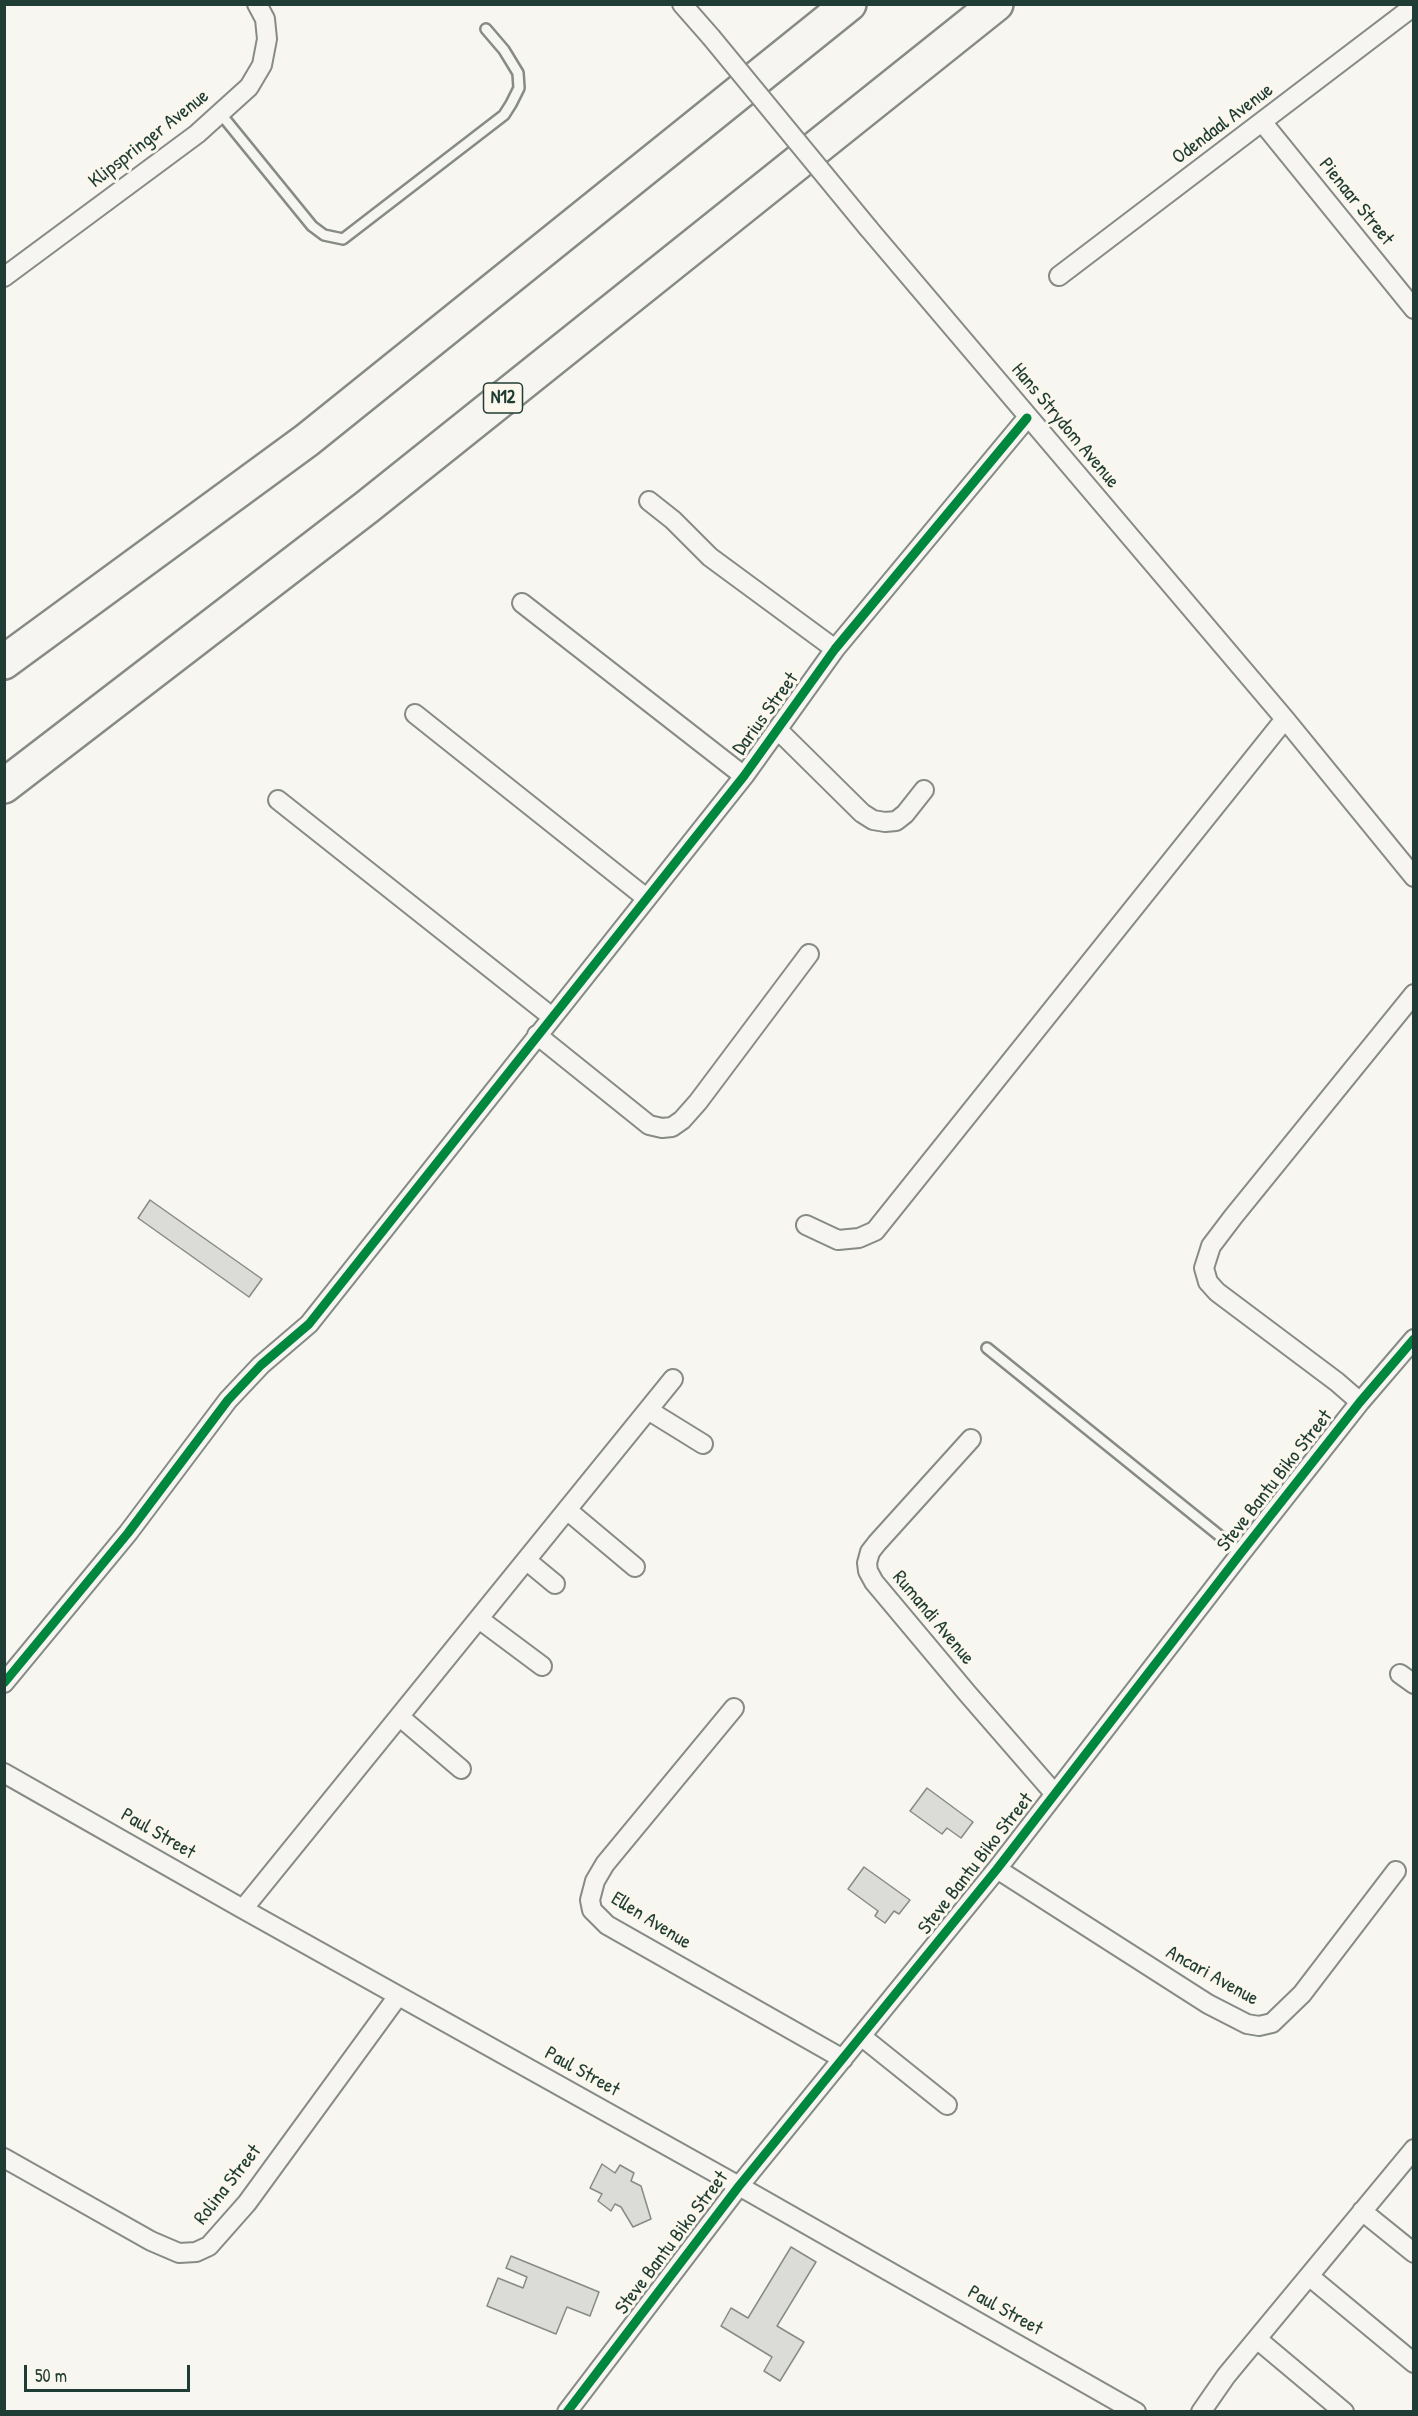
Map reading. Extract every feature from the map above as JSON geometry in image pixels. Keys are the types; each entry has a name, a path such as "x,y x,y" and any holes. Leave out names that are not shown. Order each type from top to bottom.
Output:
{"highway":[{"path":"4,662 307,440 849,4"},
{"name":"N12","path":"4,786 367,507 996,4"}],"street":[{"name":"Klipspringer Avenue","path":"4,277 197,134 249,87 262,65 267,39 265,19 256,4"},
{"name":"Hans Strydom Avenue","path":"682,4 1027,417 1285,718 1413,877"},
{"name":"Odendaal Avenue","path":"1059,276 1263,123 1413,6"},
{"name":"Pienaar Street","path":"1263,123 1413,309"},
{"name":"Darius Street","path":"4,1683 128,1533 228,1400 261,1365 309,1324 645,897 744,776 835,649 1027,417"},
{"path":"649,501 673,520 710,557 835,649"},
{"name":"Darius Street","path":"522,603 744,776"},
{"path":"415,714 645,897"},
{"path":"806,1225 838,1240 859,1238 874,1231 1285,718"},
{"path":"778,730 861,813 873,820 896,821 905,814 924,790"},
{"path":"278,800 552,1017"},
{"path":"537,1035 649,1125 662,1128 672,1127 682,1120 698,1102 808,954"},
{"path":"1360,1402 1337,1382 1217,1292 1208,1282 1204,1268 1211,1246 1233,1217 1413,994"},
{"name":"Steve Bantu Biko Street","path":"567,2412 739,2186 997,1869 1241,1553 1360,1402 1413,1339"},
{"path":"243,1909 673,1379"},
{"path":"648,1410 703,1444"},
{"name":"Rumandi Avenue","path":"971,1439 870,1552 867,1563 868,1572 874,1582 1054,1793"},
{"path":"567,1510 635,1567"},
{"path":"526,1560 555,1584"},
{"path":"479,1618 542,1666"},
{"name":"Ellen Avenue","path":"734,1708 605,1864 595,1881 590,1900 592,1910 607,1925 843,2059"},
{"path":"400,1717 461,1769"},
{"name":"Paul Street","path":"4,1773 1136,2412"},
{"name":"Ancari Avenue","path":"997,1869 1208,2004 1247,2024 1259,2026 1272,2024 1302,1994 1396,1871"},
{"name":"Rolina Street","path":"4,2158 151,2241 179,2253 196,2252 209,2246 247,2203 398,1996"},
{"path":"861,2036 947,2105"},
{"path":"1201,2412 1257,2339 1413,2149"},
{"path":"1362,2211 1413,2253"},
{"path":"1309,2276 1413,2363"},
{"path":"1257,2339 1344,2412"}],"lane":[{"path":"220,113 312,226 324,235 343,239 504,115 519,88 518,73 504,50 486,29"},
{"path":"987,1348 1241,1553"}],"building":[{"path":"150,1200 262,1279 249,1297 138,1218"},
{"path":"927,1788 973,1822 961,1838 947,1828 942,1834 910,1811"},
{"path":"864,1867 910,1900 899,1914 894,1911 885,1923 875,1916 878,1911 848,1889"},
{"path":"602,2164 615,2173 620,2165 634,2173 631,2181 641,2186 651,2219 633,2227 621,2207 615,2204 611,2211 598,2201 602,2194 590,2188"},
{"path":"791,2247 816,2262 777,2326 804,2342 780,2381 764,2371 772,2357 721,2326 731,2308 748,2318"},
{"path":"511,2256 599,2292 590,2316 567,2307 556,2334 487,2306 498,2278 523,2288 527,2277 506,2268"}],"cycle path":[{"path":"4,1683 128,1533 228,1400 261,1365 309,1324 744,776 835,649 1027,418"},
{"path":"567,2412 739,2186 997,1869 1241,1553 1360,1402 1414,1339"}]}
